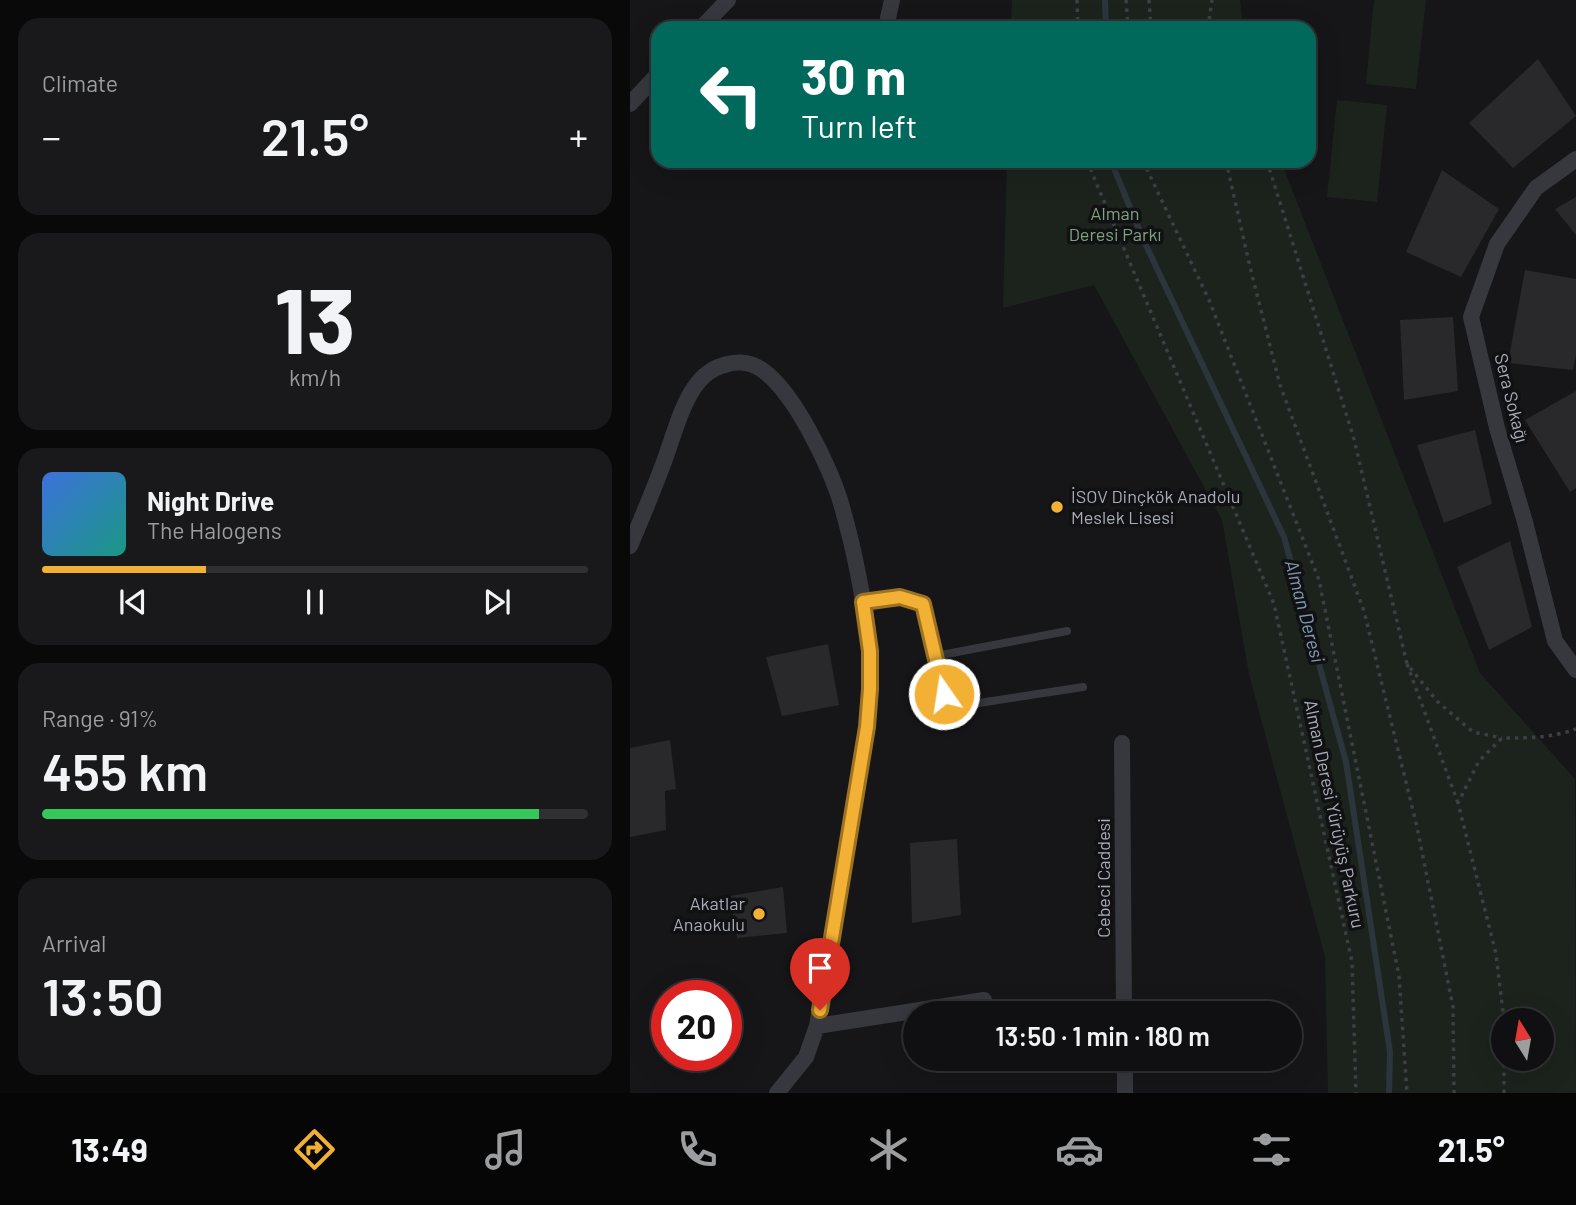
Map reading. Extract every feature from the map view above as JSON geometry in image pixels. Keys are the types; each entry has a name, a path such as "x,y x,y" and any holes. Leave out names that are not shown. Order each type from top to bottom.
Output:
{"street":[{"path":"708,21 727,0"},
{"path":"888,18 892,0"},
{"path":"633,95 651,80"},
{"name":"Sera Sokağı","path":"1576,159 1536,188 1497,244 1471,317 1497,428 1525,522 1555,641 1576,670"},
{"path":"630,546 679,419 704,375 726,363 753,365 774,379 790,399 829,471 842,504 863,602 870,651 867,727 817,1026 806,1057 777,1093"},
{"name":"Cebeci Caddesi","path":"1122,743 1124,1001"},
{"path":"817,1026 903,1013"},
{"path":"1125,1071 1125,1093"}],"lane":[{"path":"863,602 900,597 923,604 944,694 951,701 966,705 1083,687"},
{"path":"936,656 1067,631"}],"path":[{"path":"1077,0 1078,21"},
{"path":"1126,0 1128,21"},
{"path":"1149,0 1150,21"},
{"path":"1209,21 1212,0"},
{"name":"Alman Deresi Yürüyüş Parkuru","path":"1090,168 1274,604 1352,961 1356,1093"},
{"name":"Alman Deresi Yürüyüş Parkuru","path":"1146,168 1209,300 1320,580 1399,976 1407,1093"},
{"path":"1228,168 1280,386 1364,611 1417,827 1453,1007 1454,1093"},
{"path":"1269,168 1354,439 1407,664 1458,803 1496,954 1503,1008"},
{"path":"1407,664 1438,702 1473,732 1502,738 1538,738 1561,735 1576,729"},
{"path":"1458,803 1479,761 1502,738"},
{"path":"1504,1071 1504,1093"}],"green space":[{"path":"1012,0 1240,0 1242,21 1011,21"},
{"path":"1374,0 1426,0 1416,89 1366,84"},
{"path":"1337,100 1387,105 1377,202 1327,197"},
{"name":"Alman Deresi Parkı","path":"1007,168 1284,168 1480,673 1575,779 1576,1093 1328,1093 1325,957 1249,674 1222,520 1094,285 1003,308"}],"building":[{"path":"1538,59 1576,116 1513,168 1469,123"},
{"path":"1442,170 1499,209 1461,277 1406,252"},
{"path":"1576,197 1576,235 1555,209"},
{"path":"1525,270 1576,279 1576,355 1573,370 1508,363"},
{"path":"1453,317 1458,391 1404,400 1400,320"},
{"path":"1576,391 1576,488 1570,492 1525,420"},
{"path":"1475,430 1492,504 1444,523 1417,445"},
{"path":"1510,541 1532,627 1489,650 1457,567"},
{"path":"828,644 839,705 782,716 766,657"},
{"path":"670,740 676,789 665,791 666,830 630,837 630,748"},
{"path":"957,839 961,915 912,923 910,843"},
{"name":"Akatlar Anaokulu","path":"783,887 787,933 737,938 730,896"}],"waterway":[{"name":"Alman Deresi","path":"1105,0 1106,21"},
{"name":"Alman Deresi","path":"1114,168 1143,239 1284,537 1346,762 1390,1052 1389,1093"}],"place":[{"name":"İSOV Dinçkök Anadolu Meslek Lisesi","path":"1057,507"},
{"name":"Akatlar Anaokulu","path":"759,914"}],"route":[{"path":"820,1010 867,727 870,651 863,602 900,597 923,604 944,694"}]}
